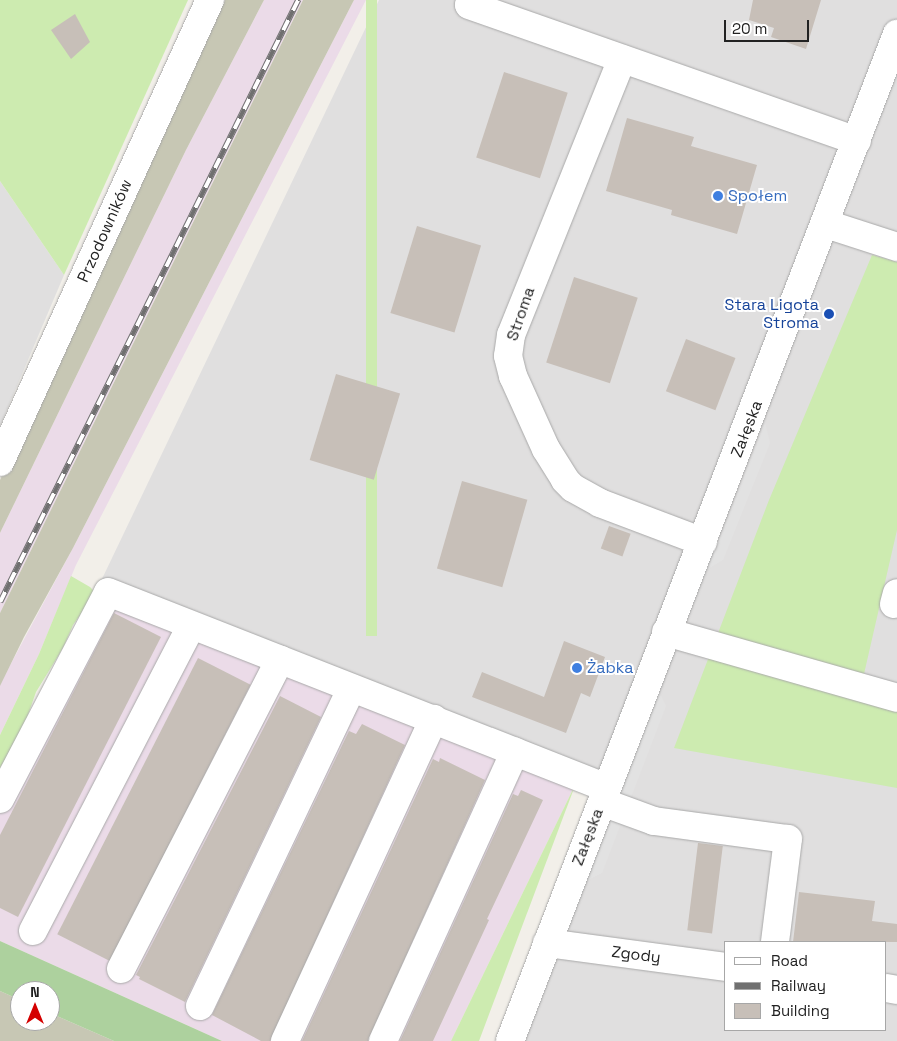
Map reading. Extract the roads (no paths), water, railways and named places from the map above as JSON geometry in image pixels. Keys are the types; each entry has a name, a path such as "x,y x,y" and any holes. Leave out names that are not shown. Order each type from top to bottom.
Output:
{"street":[{"name":"Przodowników","path":"0,462 210,0"},
{"path":"470,2 622,59 857,141"},
{"name":"Załęska","path":"510,1041 666,632 826,224 897,34"},
{"name":"Stroma","path":"622,59 511,335 508,356 513,376 546,449 565,480 573,488 600,503 702,542"},
{"path":"826,224 897,247"},
{"path":"0,799 108,592 515,752 654,821 788,839 775,941"},
{"path":"33,931 191,626"},
{"path":"666,632 897,698"},
{"path":"121,969 280,660"},
{"path":"200,1006 352,688"},
{"path":"285,1041 434,719"},
{"path":"383,1041 515,752"},
{"name":"Zgody","path":"547,943 724,967"}],"railway":[{"path":"0,602 298,0"}],"place":[{"name":"Społem","path":"718,196"},
{"name":"Stara Ligota Stroma","path":"829,314"},
{"name":"Żabka","path":"577,668"}]}
